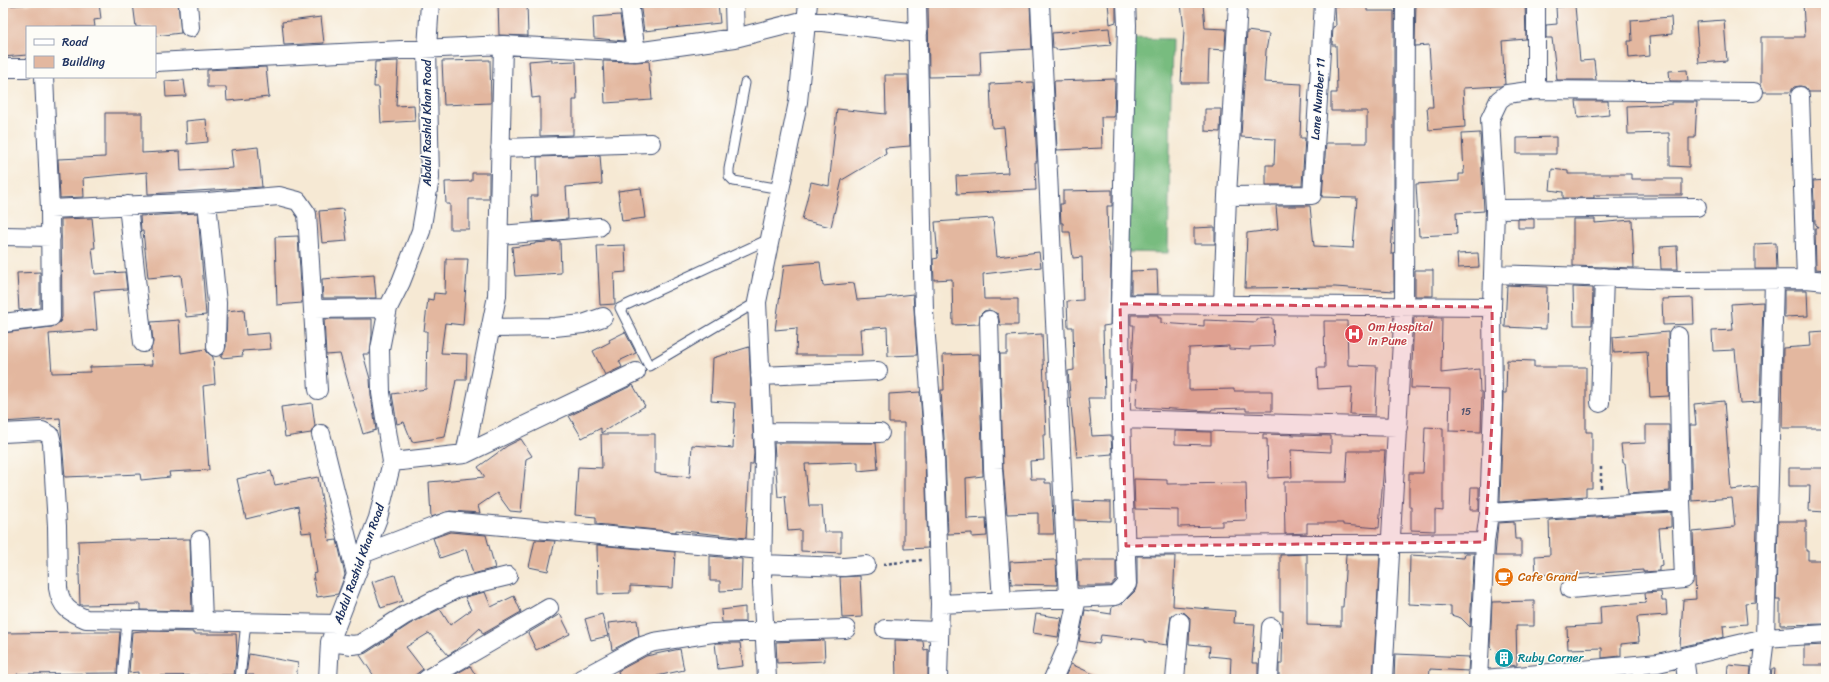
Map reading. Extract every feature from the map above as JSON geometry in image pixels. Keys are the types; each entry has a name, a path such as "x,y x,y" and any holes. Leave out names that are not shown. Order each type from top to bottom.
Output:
{"street":[{"path":"188,3 190,28"},
{"name":"Abdul Rashid Khan Road","path":"328,679 330,642 378,518 392,462 381,393 380,349 388,308 401,282 421,231 430,178 427,48 430,3"},
{"path":"629,3 636,52"},
{"path":"734,3 735,38"},
{"path":"917,3 924,311 936,456 940,604 938,679"},
{"path":"1040,3 1072,598 1067,647 1053,679"},
{"path":"940,604 1116,596 1127,584 1121,419 1120,304 1127,33 1126,3"},
{"path":"1223,304 1227,196 1238,3"},
{"name":"Lane Number 11","path":"1227,196 1312,195 1324,3"},
{"path":"1383,679 1392,542 1404,306 1404,3"},
{"path":"1536,3 1536,90"},
{"path":"156,62 427,48 503,46 636,52 735,38 807,12 918,33"},
{"path":"767,679 762,557 763,432 757,302 798,102 807,12"},
{"path":"465,454 497,296 503,46"},
{"path":"3,68 26,68"},
{"path":"3,323 51,317 51,237 44,78"},
{"path":"1478,679 1485,542 1489,513 1493,404 1492,307 1495,209 1490,119 1498,100 1506,94 1536,90 1754,92"},
{"path":"1800,96 1806,279"},
{"path":"500,148 651,143"},
{"path":"50,209 207,202 279,196 298,201 307,214 318,390"},
{"path":"207,202 217,303 216,347"},
{"path":"128,206 143,343"},
{"path":"1495,209 1697,207"},
{"path":"499,235 599,227"},
{"path":"3,236 51,237"},
{"path":"1493,274 1679,280 1806,279 1826,281"},
{"path":"1600,402 1604,277"},
{"path":"1760,679 1765,638 1774,280"},
{"path":"1120,304 1492,307"},
{"path":"313,309 388,308"},
{"path":"491,328 555,327 583,324 603,317"},
{"path":"989,320 993,468 1002,601"},
{"path":"1570,589 1684,579 1678,336"},
{"path":"760,376 878,371"},
{"path":"392,462 465,454 636,372"},
{"path":"1121,419 1398,427"},
{"path":"3,433 42,431 50,435 52,443 59,597 63,605 71,612 86,619 337,624"},
{"path":"763,432 880,433"},
{"path":"321,434 356,574"},
{"path":"1489,513 1681,501"},
{"path":"365,553 449,521 844,567 866,565"},
{"path":"200,540 203,622"},
{"path":"1126,546 1485,542"},
{"path":"330,642 352,645 360,644 405,615 458,588 508,576"},
{"path":"427,679 549,608"},
{"path":"1175,679 1180,622"},
{"path":"1268,679 1271,628"},
{"path":"581,679 642,646 654,642 713,633 846,629"},
{"path":"885,629 940,631"},
{"path":"1484,679 1639,672 1658,663 1765,638 1826,634"},
{"path":"1684,657 1687,679"}],"lane":[{"path":"745,83 729,176 734,181 781,189"},
{"path":"757,302 649,366 620,308 771,238"},
{"path":"122,679 127,620"},
{"path":"240,679 246,622"}],"path":[{"path":"866,565 938,559"}],"highlighted area":[{"path":"1120,304 1492,307 1493,404 1485,542 1126,546"}],"green space":[{"path":"1127,38 1172,39 1168,253 1124,252"}],"building":[{"path":"50,3 99,3 101,19 94,20 95,26 26,26 26,55 3,57 3,6"},
{"path":"133,3 178,3 181,33 156,36 156,26 136,26"},
{"path":"498,3 527,3 528,36 499,35"},
{"path":"640,3 718,3 720,23 644,31"},
{"path":"928,3 1030,3 1032,49 980,52 981,76 929,77"},
{"path":"1108,3 1116,3 1116,22 1110,24"},
{"path":"1181,3 1203,3 1205,28 1226,29 1225,50 1209,49 1208,83 1181,83 1184,30"},
{"path":"1416,3 1525,3 1526,39 1502,41 1505,84 1501,86 1463,88 1465,127 1429,130 1427,107 1433,107 1429,45 1415,46"},
{"path":"1803,3 1822,3 1824,37 1826,37 1826,92 1809,92 1805,87 1800,86 1794,87 1790,92 1764,92 1761,85 1761,37 1805,37"},
{"path":"1367,5 1367,11 1394,11 1394,202 1391,254 1394,254 1394,291 1335,287 1245,288 1247,233 1278,229 1276,206 1310,206 1314,246 1353,248 1357,198 1322,197 1326,143 1367,143 1367,111 1331,111 1331,93 1337,93 1336,45 1332,45 1333,27 1336,26 1335,6"},
{"path":"1575,6 1580,61 1594,60 1596,80 1557,80 1552,38 1546,38 1546,25 1557,24 1556,7"},
{"path":"620,15 624,41 594,38 593,17"},
{"path":"321,17 324,43 284,45 282,22"},
{"path":"1671,17 1672,34 1649,36 1650,56 1629,58 1628,41 1632,41 1631,20"},
{"path":"1724,20 1727,61 1699,63 1696,22"},
{"path":"1109,28 1111,45 1056,50 1056,48 1053,48 1052,33"},
{"path":"1247,31 1269,34 1266,51 1264,82 1302,84 1300,138 1305,138 1302,185 1266,185 1266,165 1274,165 1275,139 1241,137"},
{"path":"552,59 552,62 576,61 577,100 573,100 573,135 540,136 540,97 532,98 529,61"},
{"path":"490,60 491,103 444,105 442,61"},
{"path":"398,61 396,106 414,105 415,121 381,123 379,87 374,87 375,62"},
{"path":"603,61 649,61 652,100 605,103"},
{"path":"266,67 269,97 227,101 226,87 207,87 207,70"},
{"path":"1687,70 1688,81 1670,81 1669,71"},
{"path":"885,75 908,75 910,146 885,148 886,154 842,180 831,227 802,220 811,182 829,186 837,109 886,114"},
{"path":"1115,79 1114,117 1101,117 1102,148 1057,150 1054,81"},
{"path":"184,80 186,96 166,97 165,81"},
{"path":"1033,82 1037,162 1035,162 1036,190 957,194 956,176 1008,173 1004,127 992,128 990,84"},
{"path":"1576,101 1608,101 1609,115 1578,118"},
{"path":"1672,102 1697,102 1695,138 1689,138 1689,167 1670,166 1669,133 1628,134 1627,106 1672,104"},
{"path":"1205,109 1221,109 1220,132 1205,131"},
{"path":"105,113 142,113 142,153 180,151 181,171 233,168 231,150 258,147 262,187 148,194 147,172 83,178 84,197 60,198 58,159 105,157"},
{"path":"206,119 208,142 187,144 186,121"},
{"path":"1480,133 1484,211 1456,213 1457,234 1419,236 1416,184 1459,181 1459,174 1464,174 1462,134"},
{"path":"1556,137 1556,154 1517,154 1517,138"},
{"path":"600,155 602,184 566,187 568,219 533,222 531,196 538,196 537,157"},
{"path":"1552,169 1568,171 1568,174 1631,174 1631,179 1682,179 1682,195 1594,195 1594,198 1563,198 1563,192 1550,190"},
{"path":"472,173 489,173 489,199 469,199 469,229 450,229 450,204 446,204 445,182 472,181"},
{"path":"1826,180 1826,270 1816,269 1815,228 1818,228 1815,223 1813,181"},
{"path":"641,188 645,218 622,221 618,191"},
{"path":"1112,190 1112,206 1107,206 1108,241 1111,261 1110,325 1103,326 1105,398 1088,398 1092,436 1111,435 1112,454 1077,457 1068,371 1074,370 1073,327 1068,327 1067,301 1083,300 1082,257 1073,258 1070,232 1063,232 1060,204 1063,204 1063,191"},
{"path":"343,209 347,241 322,243 319,211"},
{"path":"198,213 206,315 186,317 181,275 148,278 140,216"},
{"path":"92,218 95,248 92,248 95,274 125,272 127,289 94,291 97,330 49,334 52,373 90,372 90,367 152,365 151,349 153,342 151,322 179,320 181,353 206,349 207,352 213,357 215,384 203,386 209,470 169,472 170,477 141,480 140,474 65,477 60,418 3,422 3,333 52,327 60,322 62,317 61,219"},
{"path":"993,218 997,257 1039,252 1041,267 983,274 984,299 1018,299 1018,325 1000,325 998,314 989,310 984,311 980,315 979,324 953,325 952,279 934,280 933,259 938,258 935,222"},
{"path":"1518,219 1534,219 1534,228 1518,228"},
{"path":"1573,219 1595,219 1595,223 1632,220 1634,268 1573,266"},
{"path":"1215,227 1215,244 1194,244 1194,228"},
{"path":"298,236 302,303 277,305 275,237"},
{"path":"560,241 561,273 515,276 512,247"},
{"path":"1776,243 1777,269 1755,269 1755,244"},
{"path":"625,245 626,272 614,273 615,304 600,305 597,246"},
{"path":"1677,246 1678,269 1661,269 1660,247"},
{"path":"1478,253 1479,267 1458,268 1457,254"},
{"path":"446,259 468,259 463,325 445,323 441,353 467,354 466,380 456,380 445,437 412,442 404,422 397,424 392,394 426,389 427,331 424,331 428,299 433,300 434,293 445,294"},
{"path":"820,262 823,286 854,283 857,300 913,294 917,355 888,356 887,327 860,329 862,355 796,355 797,328 775,330 784,265"},
{"path":"1157,270 1158,294 1131,294 1131,271"},
{"path":"1415,270 1433,270 1433,296 1415,296"},
{"path":"40,272 40,308 19,310 17,273"},
{"path":"374,275 376,298 323,298 322,279"},
{"path":"1507,285 1547,287 1546,329 1505,327"},
{"path":"1573,287 1593,288 1592,325 1574,325"},
{"path":"1784,290 1807,290 1808,316 1784,317"},
{"path":"1693,298 1694,324 1663,325 1662,299"},
{"path":"1763,302 1760,402 1740,403 1735,350 1713,351 1712,331 1733,330 1731,304"},
{"path":"244,309 246,335 269,333 271,349 242,351 243,356 221,358 226,347 227,311"},
{"path":"1131,315 1158,315 1158,318 1161,318 1161,323 1204,326 1204,320 1256,322 1256,319 1273,318 1274,346 1250,347 1250,350 1229,349 1229,346 1189,348 1189,390 1234,389 1234,391 1272,391 1272,411 1246,411 1246,408 1212,409 1211,411 1136,407 1137,380 1131,380 1134,325 1131,325"},
{"path":"1414,317 1442,318 1441,373 1479,369 1480,392 1482,392 1481,432 1449,431 1450,389 1411,388"},
{"path":"324,319 372,319 370,354 363,354 370,379 376,430 363,434 340,354 326,355"},
{"path":"1324,321 1347,321 1348,365 1377,366 1375,415 1350,414 1352,387 1318,389 1317,368 1325,368"},
{"path":"1826,331 1826,428 1782,428 1783,348 1811,346 1810,332"},
{"path":"625,332 636,353 619,361 622,367 605,375 593,351 610,342 609,340"},
{"path":"1668,332 1669,396 1650,397 1647,351 1614,353 1613,337"},
{"path":"1042,334 1046,435 1043,435 1044,460 1030,461 1031,479 1045,479 1045,483 1051,483 1054,534 1038,534 1038,513 1007,514 1003,468 1000,354 1007,354 1007,336"},
{"path":"749,347 754,453 753,464 750,464 746,538 676,530 676,532 596,524 596,517 575,515 578,467 602,468 601,434 655,434 655,473 659,474 690,477 692,445 733,448 735,403 711,401 713,358"},
{"path":"979,354 983,476 966,478 967,519 986,518 987,536 972,537 972,533 948,534 941,390 944,390 943,355"},
{"path":"1507,360 1534,361 1534,367 1586,367 1586,432 1592,432 1592,488 1586,488 1586,496 1500,502 1503,393 1506,393"},
{"path":"633,385 645,406 601,433 601,428 582,438 569,416"},
{"path":"920,392 925,457 928,548 904,549 904,423 889,423 889,394"},
{"path":"1724,401 1731,490 1758,487 1755,602 1745,603 1747,624 1723,626 1724,637 1680,647 1683,600 1696,599 1693,532 1732,528 1732,526 1735,526 1732,498 1692,501 1690,425 1696,425 1694,404"},
{"path":"312,403 315,426 311,433 285,437 281,407"},
{"path":"1646,425 1669,425 1670,491 1628,494 1625,463 1623,463 1621,444 1646,443"},
{"path":"1425,427 1443,428 1443,511 1435,510 1435,531 1411,530 1409,473 1423,473"},
{"path":"1175,431 1211,432 1211,445 1175,444"},
{"path":"1263,434 1331,436 1331,452 1291,450 1292,477 1268,478 1267,439 1263,439"},
{"path":"521,439 532,456 526,459 521,512 510,511 497,493 478,506 480,513 450,511 431,517 429,482 485,477 478,467 507,446"},
{"path":"774,443 876,443 878,469 858,471 858,462 805,464 809,506 822,506 824,532 841,532 841,553 801,551 801,530 788,531 785,496 778,497"},
{"path":"1348,451 1385,451 1379,528 1343,525 1343,523 1307,523 1307,533 1285,534 1284,482 1346,482"},
{"path":"1789,468 1826,468 1826,512 1809,511 1810,486 1789,486"},
{"path":"271,471 275,485 318,477 329,541 337,540 345,575 338,594 317,597 313,574 317,573 311,532 302,533 298,506 246,519 237,479"},
{"path":"1134,479 1167,480 1167,484 1246,483 1247,520 1222,521 1222,526 1178,527 1178,510 1135,509"},
{"path":"1471,487 1479,487 1479,510 1470,510"},
{"path":"1074,501 1111,502 1111,521 1075,520"},
{"path":"1671,512 1671,527 1659,528 1662,565 1659,566 1659,571 1643,572 1643,570 1572,575 1536,575 1535,556 1550,555 1549,520"},
{"path":"1778,521 1806,521 1806,551 1808,551 1808,560 1826,560 1826,624 1780,625 1780,600 1776,600"},
{"path":"1514,522 1515,539 1521,539 1521,556 1495,556 1498,523"},
{"path":"450,532 486,535 495,568 473,574 466,549 440,558 433,538"},
{"path":"190,539 192,611 141,610 141,604 80,605 78,541"},
{"path":"535,540 555,541 548,571 529,567"},
{"path":"597,545 675,552 673,588 630,586 630,593 598,594"},
{"path":"1465,553 1474,553 1470,627 1461,618 1451,615 1451,606 1409,604 1410,555 1464,558"},
{"path":"1307,554 1307,625 1341,626 1341,607 1343,607 1346,554 1380,554 1373,679 1279,679 1279,664 1282,664 1283,611 1280,611 1280,555"},
{"path":"710,556 742,559 741,590 720,591 720,581 710,581"},
{"path":"1137,556 1175,556 1173,606 1235,611 1234,623 1255,624 1252,663 1258,663 1258,679 1230,679 1231,658 1209,656 1210,646 1189,644 1190,618 1181,612 1175,613 1171,616 1167,645 1145,642 1145,640 1101,635 1099,644 1079,641 1085,610 1111,614 1112,607 1123,603 1135,591 1137,584"},
{"path":"1056,560 1057,585 1011,584 1010,562"},
{"path":"1077,560 1116,560 1116,580 1111,586 1078,586"},
{"path":"395,575 403,601 381,608 372,582"},
{"path":"860,576 862,617 842,618 840,577"},
{"path":"485,592 491,607 514,596 521,612 483,634 480,628 456,650 448,655 429,633 406,647 423,669 410,679 376,679 360,655 366,653 410,624 440,609 450,625 471,610 465,597"},
{"path":"1661,592 1662,601 1666,601 1667,615 1637,617 1639,642 1621,644 1621,656 1602,658 1602,648 1568,649 1567,627 1601,625 1600,607 1646,603 1645,593"},
{"path":"1534,601 1534,626 1516,626 1517,665 1509,666 1490,647 1492,602"},
{"path":"745,607 745,622 722,622 721,610"},
{"path":"560,614 570,634 536,650 528,633"},
{"path":"602,614 608,636 591,640 585,619"},
{"path":"1036,614 1062,618 1058,637 1033,633"},
{"path":"637,620 639,636 612,650 608,623"},
{"path":"120,632 117,673 17,674 17,678 3,678 3,633"},
{"path":"132,632 193,632 193,634 236,634 237,652 234,675 138,676 138,672 129,673"},
{"path":"824,640 825,661 777,663 776,642"},
{"path":"895,640 923,641 924,650 928,649 928,678 896,679"},
{"path":"715,643 740,643 743,666 718,669"},
{"path":"1826,645 1826,665 1804,665 1804,646"},
{"path":"680,649 684,670 657,676 658,679 620,679 618,671 646,656"},
{"path":"249,654 298,663 296,679 253,679 254,675 246,675"},
{"path":"1395,654 1469,657 1468,671 1430,669 1429,679 1394,679"},
{"path":"1071,664 1104,679 1064,679"},
{"path":"1728,665 1751,667 1750,679 1727,679"},
{"path":"470,666 478,679 459,679 456,674"},
{"path":"1772,669 1775,669 1774,679 1771,679"}],"place":[{"name":"Om Hospital in Pune","path":"1354,334"},
{"name":"Cafe Grand","path":"1504,577"},
{"name":"Ruby Corner","path":"1504,658"}]}
